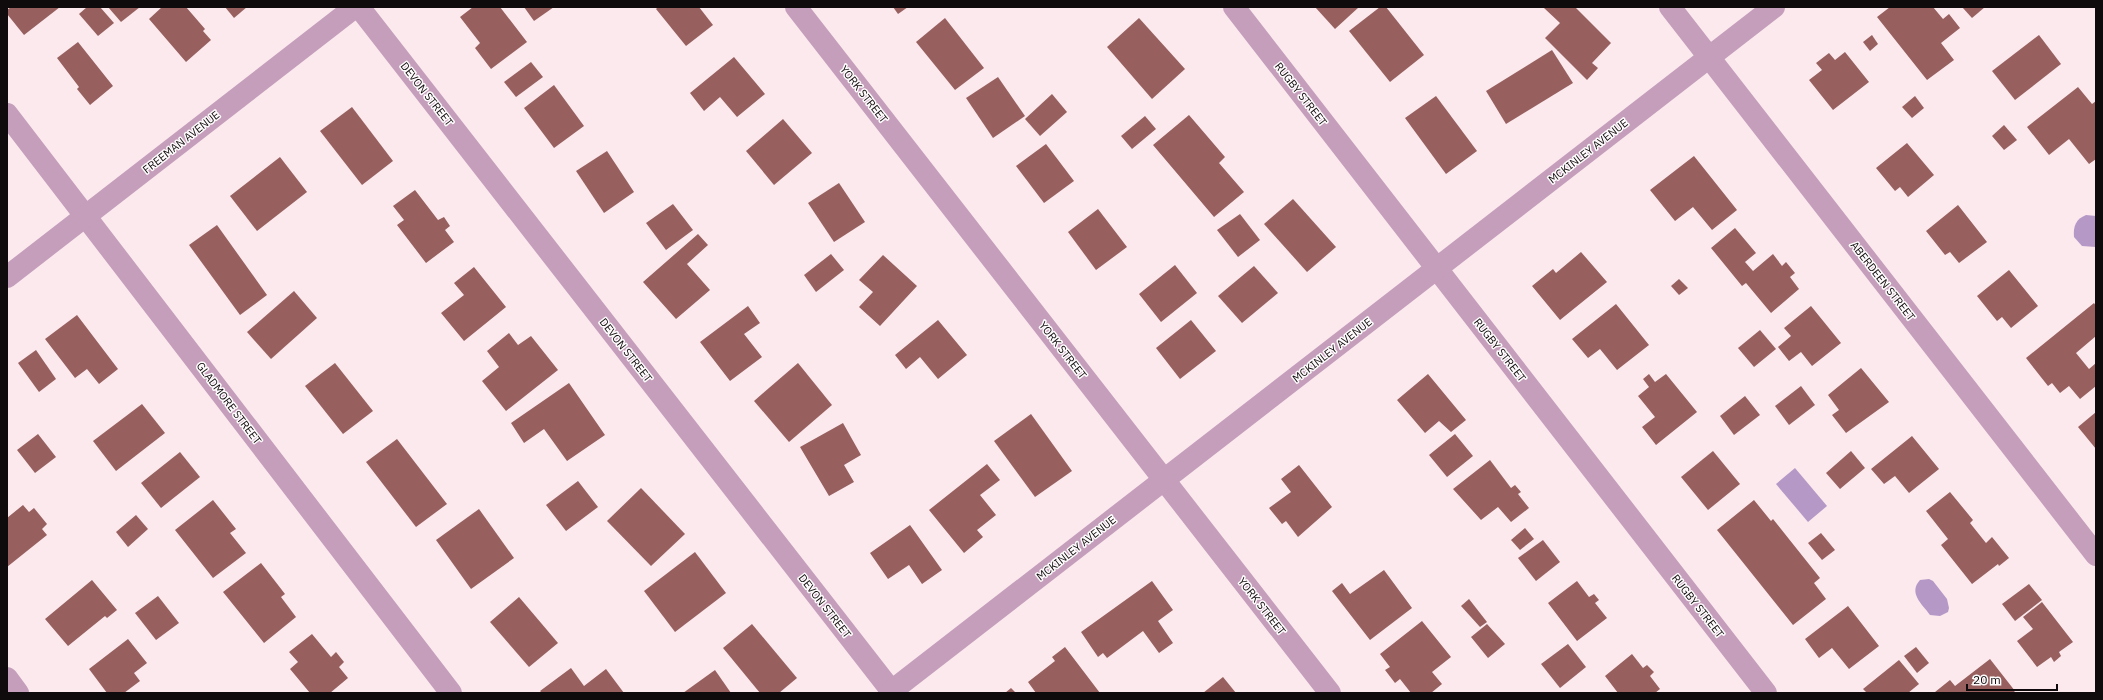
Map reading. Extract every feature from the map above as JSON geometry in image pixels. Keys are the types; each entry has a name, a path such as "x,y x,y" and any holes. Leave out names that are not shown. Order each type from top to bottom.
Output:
{"street":[{"name":"FREEMAN AVENUE","path":"7,277 355,7"},
{"name":"DEVON STREET","path":"359,7 891,692"},
{"name":"YORK STREET","path":"796,7 1330,693"},
{"name":"RUGBY STREET","path":"1234,7 1766,693"},
{"name":"ABERDEEN STREET","path":"1670,7 2096,555"},
{"name":"MCKINLEY AVENUE","path":"891,692 1774,7"},
{"name":"GLADMORE STREET","path":"7,114 451,693"},
{"path":"7,678 18,693"}],"shaded area":[{"path":"2086,215 2096,216 2096,247 2082,246 2074,237 2076,223"},
{"path":"1795,468 1827,506 1808,522 1776,484"},
{"path":"1929,579 1933,581 1947,599 1949,608 1948,612 1940,616 1930,615 1920,603 1916,594 1915,589 1920,580"}],"building":[{"path":"11,7 60,7 24,35 7,14 7,10"},
{"path":"87,7 100,7 114,23 98,36 79,14"},
{"path":"108,7 140,7 121,22"},
{"path":"162,7 186,7 205,29 203,31 211,40 186,62 149,19"},
{"path":"225,7 247,7 234,18"},
{"path":"473,7 500,7 527,42 491,69 475,48 480,43 460,17"},
{"path":"524,7 554,7 534,21"},
{"path":"658,7 699,7 713,25 686,46 656,9"},
{"path":"893,7 908,7 898,14"},
{"path":"1315,7 1359,7 1335,29"},
{"path":"1380,7 1386,7 1424,55 1390,82 1349,31"},
{"path":"1575,7 1611,43 1592,63 1598,68 1587,80 1545,38 1560,23 1544,8"},
{"path":"1890,7 1933,7 1943,19 1949,14 1960,28 1941,43 1954,60 1927,80 1877,17"},
{"path":"1962,7 1985,7 1972,18"},
{"path":"945,18 984,68 955,90 916,42"},
{"path":"1139,18 1185,69 1152,99 1107,47"},
{"path":"1872,35 1878,44 1870,51 1863,42"},
{"path":"2039,35 2061,64 2015,100 1992,71"},
{"path":"78,42 113,86 90,105 77,89 79,87 57,58"},
{"path":"1552,50 1573,83 1506,124 1486,91"},
{"path":"1845,52 1869,82 1833,110 1809,80 1822,70 1816,63 1829,53 1835,60"},
{"path":"734,57 765,94 737,117 720,97 704,111 690,93"},
{"path":"531,62 543,77 516,97 504,82"},
{"path":"998,77 1025,116 993,138 966,98"},
{"path":"554,85 584,126 554,148 524,108"},
{"path":"2078,87 2092,104 2096,101 2096,159 2089,164 2069,139 2049,155 2027,127"},
{"path":"1052,94 1067,112 1040,136 1025,119"},
{"path":"1436,96 1477,151 1446,174 1405,118"},
{"path":"1915,96 1924,108 1912,118 1902,107"},
{"path":"352,107 393,161 362,185 320,131"},
{"path":"1189,115 1225,157 1219,163 1244,192 1214,217 1153,145"},
{"path":"1145,116 1156,129 1132,149 1121,136"},
{"path":"783,119 812,153 774,185 746,151"},
{"path":"2004,125 2017,140 2004,150 1992,136"},
{"path":"1907,143 1934,175 1908,197 1900,187 1895,191 1876,168"},
{"path":"1046,144 1074,181 1044,203 1016,166"},
{"path":"607,151 634,192 604,213 576,171"},
{"path":"1694,156 1737,210 1712,230 1693,207 1675,221 1650,190"},
{"path":"280,157 307,192 257,231 230,196"},
{"path":"839,183 865,222 834,242 808,203"},
{"path":"415,190 438,220 444,217 450,226 445,230 454,242 426,263 397,225 404,220 393,206"},
{"path":"1293,199 1336,247 1307,272 1264,224"},
{"path":"673,204 693,230 666,250 646,223"},
{"path":"1958,205 1987,242 1959,263 1950,252 1945,255 1926,231"},
{"path":"1098,209 1127,247 1096,270 1068,232"},
{"path":"1240,214 1260,240 1238,257 1217,230"},
{"path":"217,225 267,295 240,315 189,245"},
{"path":"1735,228 1756,253 1745,262 1753,271 1773,254 1782,266 1786,262 1795,273 1790,277 1799,289 1771,313 1746,283 1742,286 1711,248"},
{"path":"698,234 708,245 687,264 710,290 676,319 643,282"},
{"path":"1581,252 1607,282 1560,320 1532,286 1553,269 1556,273"},
{"path":"831,254 844,270 816,292 804,275"},
{"path":"883,255 917,286 880,326 859,307 873,292 859,280"},
{"path":"1175,265 1197,293 1161,322 1139,294"},
{"path":"1254,266 1278,293 1242,323 1218,296"},
{"path":"474,267 506,307 464,341 441,313 464,295 454,283"},
{"path":"2009,270 2038,306 2011,328 2002,317 1997,321 1977,296"},
{"path":"1679,279 1688,288 1679,295 1671,286"},
{"path":"294,291 317,318 271,359 247,332"},
{"path":"2094,303 2096,306 2096,336 2076,353 2089,369 2096,363 2096,386 2080,399 2069,386 2060,393 2052,383 2048,386 2026,358"},
{"path":"1616,304 1649,345 1617,370 1600,349 1588,358 1572,339"},
{"path":"748,306 760,323 744,334 762,357 730,381 700,342"},
{"path":"1811,306 1841,343 1812,366 1801,352 1789,361 1778,347 1791,336 1784,328"},
{"path":"77,315 118,369 99,384 87,369 75,378 45,339"},
{"path":"938,320 967,355 938,379 920,357 906,369 895,355"},
{"path":"1191,320 1216,351 1180,379 1156,348"},
{"path":"1760,330 1776,349 1754,367 1738,348"},
{"path":"509,333 518,345 531,336 558,370 506,411 482,381 499,367 487,351"},
{"path":"36,350 56,379 39,392 18,363"},
{"path":"335,363 373,411 343,434 305,386"},
{"path":"798,363 832,405 789,442 754,401"},
{"path":"1861,368 1889,402 1846,433 1832,415 1839,410 1828,395"},
{"path":"1428,374 1466,420 1451,432 1439,421 1425,433 1397,400"},
{"path":"1649,374 1655,382 1666,374 1697,412 1656,445 1642,427 1655,417 1638,396 1649,387 1643,379"},
{"path":"569,383 605,435 567,461 544,429 524,443 511,423"},
{"path":"1801,386 1815,405 1789,425 1775,406"},
{"path":"1745,396 1760,415 1734,435 1720,416"},
{"path":"142,404 165,433 116,471 93,441"},
{"path":"2096,412 2096,449 2078,427"},
{"path":"1031,414 1072,471 1035,497 994,441"},
{"path":"843,423 861,455 844,465 854,482 829,496 800,447"},
{"path":"38,434 56,457 35,473 17,450"},
{"path":"1455,434 1473,456 1447,477 1429,455"},
{"path":"1912,436 1939,469 1909,493 1895,476 1884,484 1871,469"},
{"path":"397,439 447,504 416,527 366,462"},
{"path":"1713,451 1740,484 1708,510 1681,477"},
{"path":"1851,451 1865,468 1840,489 1826,473"},
{"path":"180,452 200,477 161,508 141,483"},
{"path":"1490,460 1511,488 1515,485 1521,492 1518,494 1529,508 1511,522 1498,507 1481,520 1453,489"},
{"path":"987,464 1000,480 980,495 996,515 977,530 983,537 964,553 929,510"},
{"path":"1299,465 1332,507 1298,537 1286,521 1282,524 1269,508 1291,492 1281,479"},
{"path":"578,481 598,507 566,531 546,505"},
{"path":"641,488 685,534 651,566 607,521"},
{"path":"1950,492 1973,520 1970,523 1986,543 1992,537 2009,558 1999,566 1998,564 1972,584 1941,545 1948,539 1926,511"},
{"path":"213,500 236,529 230,533 246,553 213,578 175,530"},
{"path":"1754,500 1771,521 1773,519 1820,578 1814,583 1826,599 1793,625 1717,530"},
{"path":"23,505 29,512 34,508 47,524 42,529 47,535 7,567 7,518"},
{"path":"479,509 514,558 471,589 436,540"},
{"path":"136,515 148,529 128,547 116,532"},
{"path":"910,525 942,570 922,584 909,565 888,579 870,553"},
{"path":"1525,528 1534,539 1520,550 1511,540"},
{"path":"1821,533 1835,550 1822,560 1808,543"},
{"path":"1543,540 1560,562 1536,581 1518,558"},
{"path":"695,552 726,593 675,632 644,591"},
{"path":"261,563 285,594 281,597 296,617 264,643 223,592"},
{"path":"1384,570 1412,608 1370,640 1332,591 1342,583 1350,594"},
{"path":"92,580 117,610 107,618 105,616 68,646 45,619"},
{"path":"1152,581 1173,610 1158,621 1173,643 1159,653 1143,631 1107,658 1103,653 1098,657 1081,632"},
{"path":"1577,581 1589,597 1594,594 1599,600 1595,603 1607,618 1577,641 1548,603"},
{"path":"2029,584 2042,600 2015,621 2002,604"},
{"path":"158,596 179,623 156,640 135,613"},
{"path":"519,597 558,643 529,667 490,622"},
{"path":"1469,599 1487,622 1480,627 1461,606"},
{"path":"2042,602 2073,642 2059,652 2061,656 2054,662 2051,657 2037,667 2017,641 2033,629 2023,617"},
{"path":"1848,606 1879,646 1849,669 1832,648 1819,658 1805,639"},
{"path":"1422,621 1451,657 1432,672 1442,684 1431,693 1411,693 1400,679 1395,683 1385,670 1390,667 1380,654"},
{"path":"752,624 797,678 779,693 760,693 723,648"},
{"path":"1487,624 1505,644 1488,658 1471,637"},
{"path":"312,634 331,657 336,652 344,662 339,667 348,678 330,693 310,693 290,669 298,662 289,652"},
{"path":"128,639 147,663 134,673 140,681 124,693 107,693 89,669"},
{"path":"1568,644 1586,667 1560,688 1541,664"},
{"path":"1065,647 1100,693 1036,693 1028,682 1055,661 1052,657"},
{"path":"1916,647 1929,663 1917,673 1904,656"},
{"path":"1632,654 1643,668 1647,665 1654,672 1650,676 1660,689 1655,693 1618,693 1605,676"},
{"path":"1990,659 2015,691 2013,693 1935,692 1950,680 1955,686"},
{"path":"1899,660 1919,684 1908,693 1867,693 1863,689"},
{"path":"571,668 584,686 606,669 624,693 542,693 540,691"},
{"path":"715,670 731,693 683,693"},
{"path":"1223,677 1236,693 1203,693"},
{"path":"1011,688 1016,693 1005,693"}]}
